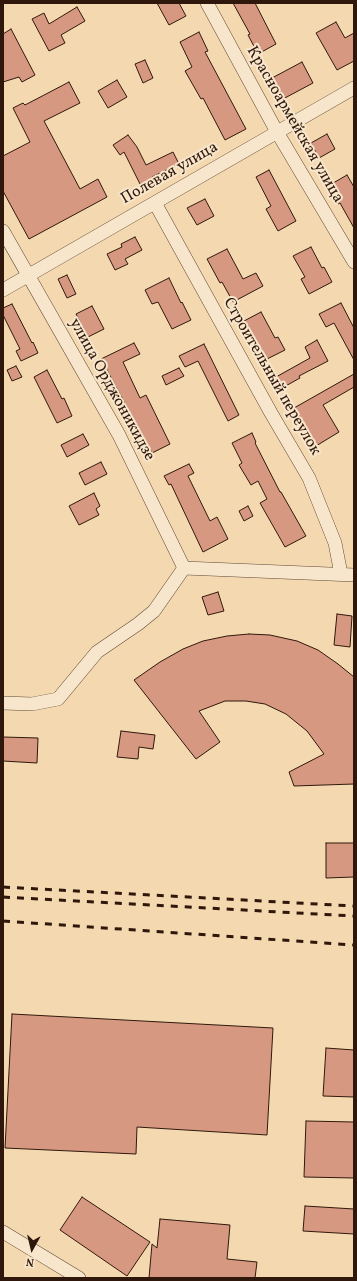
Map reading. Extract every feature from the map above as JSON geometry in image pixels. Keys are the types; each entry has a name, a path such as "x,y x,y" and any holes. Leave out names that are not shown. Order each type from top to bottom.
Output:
{"street":[{"name":"Красноармейская улица","path":"207,3 277,132 354,262"},
{"name":"Полевая улица","path":"3,290 354,88"},
{"name":"Строительный переулок","path":"154,203 309,478 335,543 341,574"},
{"name":"улица Орджоникидзе","path":"3,231 119,435 184,568"},
{"path":"3,703 32,704 58,699 97,652 138,624 154,611 184,568 354,575"},
{"path":"3,1232 79,1278"}],"building":[{"path":"157,3 179,3 186,16 169,25"},
{"path":"233,3 255,3 276,44 258,54 248,35 250,34"},
{"path":"77,7 85,21 61,35 65,43 49,51 32,19 44,13 49,24"},
{"path":"336,22 345,38 354,33 354,61 337,70 316,33"},
{"path":"11,29 35,75 22,82 19,77 3,82 3,34"},
{"path":"199,32 208,51 205,52 246,129 225,140 203,98 201,99 185,71 192,67 180,42"},
{"path":"145,60 153,78 143,83 135,64"},
{"path":"302,62 313,83 283,99 272,78"},
{"path":"117,80 127,97 108,108 98,91"},
{"path":"69,82 80,103 44,121 80,189 98,179 107,197 29,239 3,191 3,156 30,142 13,108 23,103 25,105"},
{"path":"327,134 335,149 319,158 311,143"},
{"path":"128,135 137,147 146,165 173,152 179,164 152,177 153,180 141,186 124,152 120,155 113,145"},
{"path":"269,170 296,221 278,231 266,209 271,206 256,177"},
{"path":"347,175 354,187 354,228 340,203 338,204 328,186"},
{"path":"205,199 214,216 197,225 187,208"},
{"path":"135,237 142,250 125,259 128,264 115,270 107,254 122,247 121,244"},
{"path":"311,247 322,268 324,267 332,282 309,294 301,279 305,277 293,256"},
{"path":"227,249 243,279 256,273 263,286 233,302 222,282 220,283 207,259"},
{"path":"67,275 76,294 67,298 58,279"},
{"path":"169,278 191,320 172,329 158,302 152,304 145,290"},
{"path":"341,303 354,328 354,360 334,323 326,327 319,314"},
{"path":"12,304 38,353 21,361 16,351 20,349 3,315 3,308"},
{"path":"92,306 104,329 88,337 76,314"},
{"path":"261,312 275,338 278,337 285,350 265,360 244,321"},
{"path":"317,340 328,361 299,376 300,378 282,388 276,377 310,358 305,347"},
{"path":"134,343 140,354 123,362 140,398 146,395 170,444 152,453 101,359"},
{"path":"204,344 239,415 228,421 198,361 185,367 179,356"},
{"path":"16,366 22,377 12,381 7,370"},
{"path":"179,368 184,376 166,385 162,376"},
{"path":"47,370 62,399 64,398 72,416 57,423 34,377"},
{"path":"354,374 354,387 323,405 339,432 316,446 308,434 310,433 294,408"},
{"path":"252,433 256,442 255,443 280,492 306,536 285,547 260,503 267,499 258,481 251,485 239,465 242,463 232,443"},
{"path":"83,434 89,445 67,457 61,445"},
{"path":"101,462 107,474 85,485 79,473"},
{"path":"189,464 194,473 188,476 210,521 217,517 228,539 203,552 171,484 169,485 164,476"},
{"path":"94,493 100,506 96,509 99,515 79,525 69,506"},
{"path":"248,506 253,516 244,521 239,511"},
{"path":"218,592 224,611 208,615 202,597"},
{"path":"337,614 352,616 350,647 334,645"},
{"path":"249,634 270,635 297,641 318,650 354,677 354,784 294,786 289,772 324,754 307,731 286,714 265,704 246,701 225,701 199,711 220,742 196,759 134,680 160,662 183,649 203,641 227,636"},
{"path":"121,731 155,735 153,749 139,747 138,759 117,757"},
{"path":"3,737 38,738 37,763 3,761"},
{"path":"326,843 354,843 354,877 326,878"},
{"path":"12,1014 273,1028 267,1135 137,1127 136,1154 5,1148"},
{"path":"326,1048 354,1050 354,1097 323,1096"},
{"path":"306,1121 354,1122 354,1178 304,1177"},
{"path":"82,1197 150,1242 127,1276 60,1230"},
{"path":"305,1206 354,1209 354,1234 303,1231"},
{"path":"160,1219 230,1225 227,1259 257,1262 255,1278 149,1278 152,1244 157,1248"}],"railway":[{"path":"3,887 354,906"},
{"path":"3,897 354,916"},
{"path":"3,921 354,945"}]}
